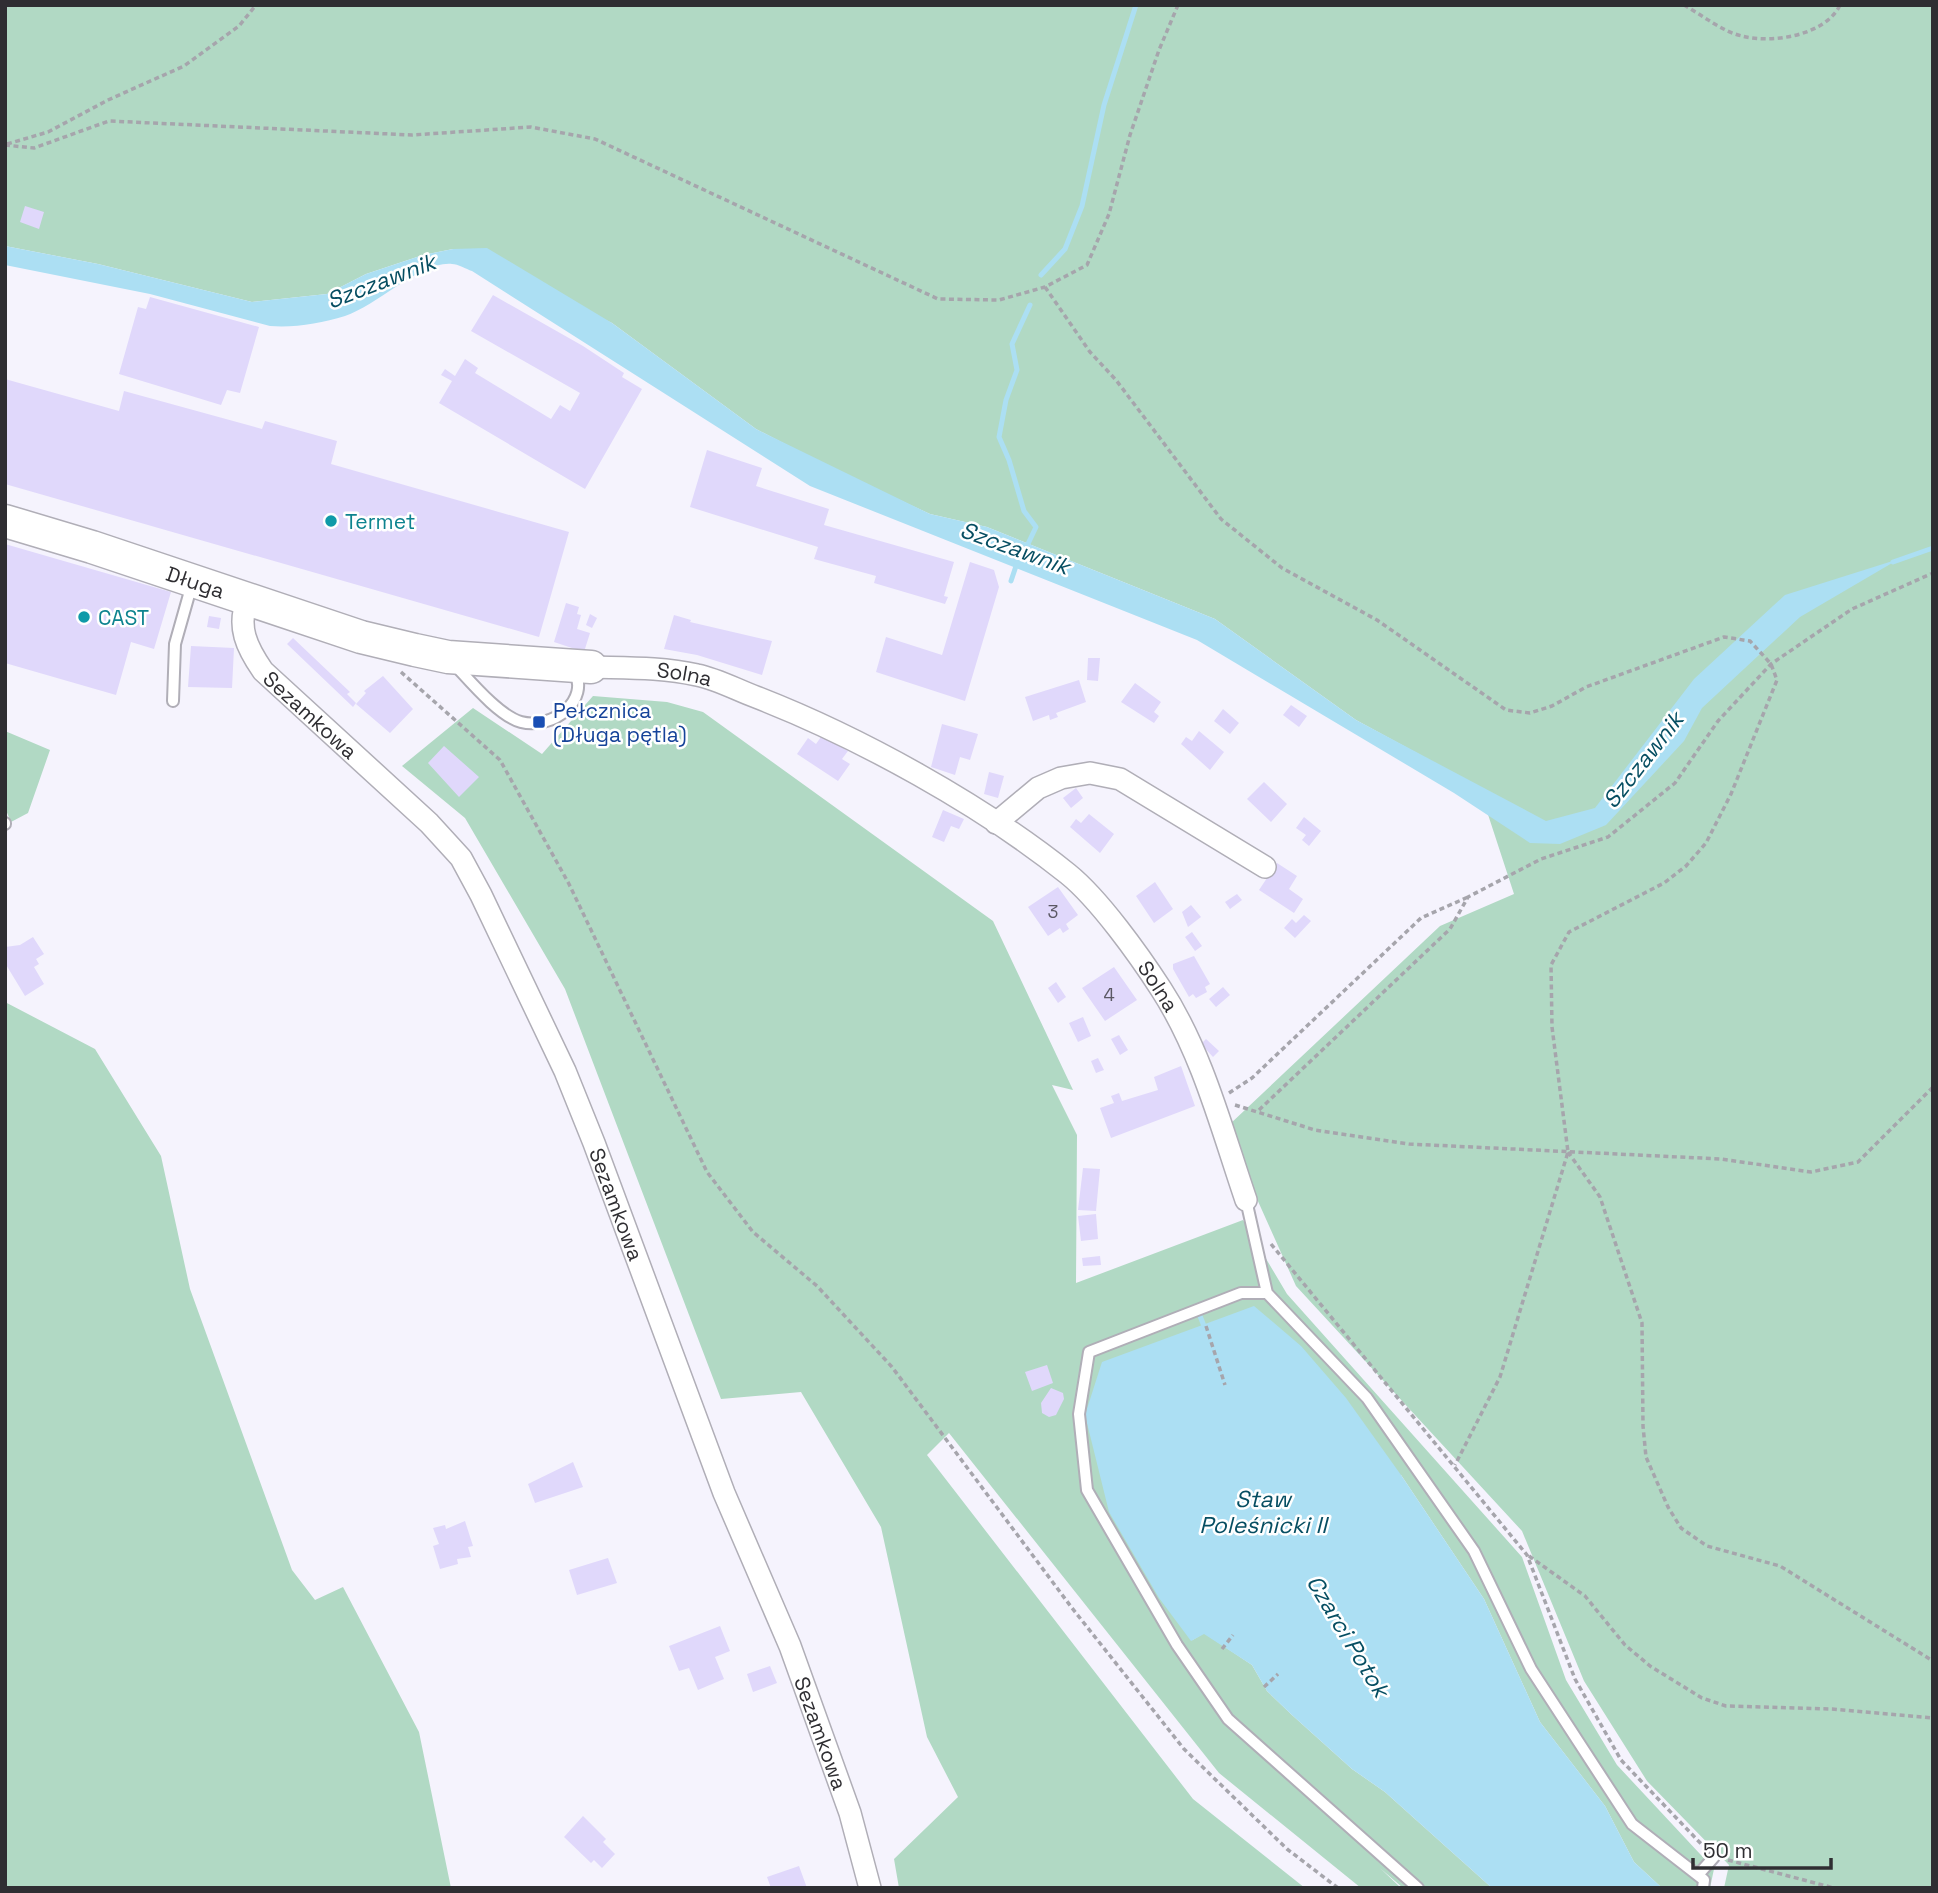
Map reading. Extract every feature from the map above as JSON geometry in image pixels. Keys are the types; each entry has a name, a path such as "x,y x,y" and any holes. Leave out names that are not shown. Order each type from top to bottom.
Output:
{"street":[{"name":"Długa","path":"5,522 385,643 448,657 582,666"},
{"name":"Sezamkowa","path":"248,599 242,619 247,647 263,671 429,823 461,858 481,895 565,1071 594,1143 724,1493 790,1646 850,1813 870,1888"},
{"name":"Solna","path":"582,666 667,670 699,675 760,699 854,740 996,823 1069,874 1098,905 1162,990 1188,1040 1246,1200"},
{"path":"996,823 1038,788 1061,778 1090,773 1120,779 1265,867"}],"lane":[{"path":"173,701 175,644 193,580"},
{"path":"448,657 476,688 508,715 522,722 539,722 563,713 576,702 582,666"},
{"path":"1246,1200 1260,1250 1267,1293 1367,1398 1474,1551 1531,1669 1632,1824 1702,1881 1714,1857"},
{"path":"1267,1293 1241,1293 1089,1352 1079,1414 1087,1490 1177,1645 1228,1719 1418,1888"}],"path":[{"path":"5,144 48,132 108,100 184,66 239,26 257,5"},
{"path":"5,144 34,148 109,121 412,135 531,127 595,139 938,299 999,300 1045,287 1087,265 1109,214 1130,135 1158,50 1178,5"},
{"path":"1684,5 1741,36 1778,38 1811,30 1834,18 1840,5"},
{"path":"1045,287 1090,352 1124,390 1221,519 1282,568 1377,620 1507,710 1530,713 1552,706 1586,687 1724,638 1749,641 1771,664 1777,680 1731,794 1706,843 1686,866 1664,883 1569,932 1551,965 1552,1027 1568,1152 1500,1377 1455,1465"},
{"path":"1212,1102 1252,1078 1421,918 1541,859 1608,838 1675,783 1717,721 1771,664 1852,609 1933,573"},
{"path":"385,643 387,657 499,760 569,884 707,1172 753,1232 817,1286 892,1367 1072,1608 1184,1749 1287,1849 1338,1888"},
{"path":"1259,1110 1450,929 1468,897"},
{"path":"1212,1102 1259,1110 1315,1130 1409,1144 1721,1159 1811,1172 1858,1162 1933,1087"},
{"path":"1568,1152 1600,1197 1642,1323 1646,1457 1681,1528 1707,1546 1780,1566 1933,1661"},
{"path":"1266,1235 1527,1555 1585,1596 1625,1645 1650,1666 1702,1699 1726,1706 1832,1709 1933,1718"},
{"path":"1206,1326 1225,1385"},
{"path":"1527,1555 1575,1679 1621,1760 1673,1818 1714,1857 1834,1888"},
{"path":"1222,1649 1233,1635"},
{"path":"1264,1686 1278,1674"}],"green space":[{"path":"5,5 1933,5 1933,1888 1724,1888 1729,1865 1647,1781 1584,1681 1522,1531 1296,1286 1257,1199 1229,1125 1440,926 1514,894 1479,787 1356,720 1215,619 987,527 930,514 837,471 756,429 612,323 453,249 423,255 366,274 327,294 252,302 98,264 5,246"},
{"path":"593,696 667,702 703,712 993,921 1073,1090 1052,1085 1077,1135 1076,1283 1243,1220 1287,1294 1522,1557 1566,1680 1617,1765 1714,1869 1710,1888 1662,1888 1634,1862 1605,1806 1540,1722 1484,1599 1401,1475 1191,1641 1204,1633 1252,1665 1267,1691 1292,1715 1352,1769 1385,1792 1492,1888 1403,1888 1380,1868 1401,1888 1361,1888 1219,1773 949,1433 927,1455 1193,1799 1305,1888 899,1888 894,1859 958,1797 927,1737 881,1527 801,1392 721,1399 565,989 465,818 402,766 473,708 542,754"},
{"path":"5,731 50,750 28,813 11,822 5,808"},
{"path":"5,1002 95,1049 161,1156 190,1289 292,1570 315,1600 343,1587 419,1732 451,1888 5,1888"}],"water":[{"path":"5,246 98,264 252,302 327,294 366,274 423,255 453,249 487,248 612,323 756,429 930,514 987,527 1215,619 1356,720 1546,821 1595,808 1694,679 1785,595 1899,559 1800,617 1702,708 1684,741 1606,825 1560,844 1530,843 1454,793 1197,640 810,486 472,271 452,264 440,265 426,269 345,316 308,324 270,326 150,294 5,265"},
{"name":"Staw Poleśnicki II","path":"1254,1306 1301,1346 1346,1398 1401,1475 1484,1599 1540,1722 1605,1806 1634,1862 1662,1888 1492,1888 1385,1792 1352,1769 1292,1715 1267,1691 1252,1665 1204,1634 1191,1641 1159,1598 1109,1512 1085,1415 1102,1362"}],"building":[{"path":"25,206 44,212 39,229 20,222"},
{"path":"493,295 583,346 624,373 622,377 642,389 585,489 439,403 452,381 441,375 445,369 455,376 465,359 478,368 475,373 551,419 560,405 570,411 580,393 471,331"},
{"path":"150,297 259,327 240,393 227,390 221,405 119,374 138,307 146,309"},
{"name":"Termet","path":"5,379 119,411 124,391 262,429 265,421 337,441 331,464 569,532 539,637 5,484"},
{"path":"707,450 762,468 756,486 829,509 824,525 954,562 944,596 948,597 945,604 874,583 876,576 814,559 818,547 690,507"},
{"name":"CAST","path":"5,544 171,592 154,649 131,642 116,695 5,663"},
{"path":"970,562 994,570 999,587 965,701 876,672 886,637 942,655"},
{"path":"566,603 579,607 577,614 581,615 577,629 590,633 584,652 554,642"},
{"path":"590,614 597,618 592,628 586,625"},
{"path":"674,615 691,620 690,622 772,641 762,675 697,655 664,649"},
{"path":"209,616 221,618 219,629 207,627"},
{"path":"293,638 350,692 347,694 356,703 353,707 287,644"},
{"path":"191,646 234,648 232,688 188,687"},
{"path":"1088,658 1100,658 1098,681 1087,680"},
{"path":"383,676 413,709 390,733 356,704 366,693 364,691"},
{"path":"1079,680 1086,702 1056,713 1058,717 1050,720 1049,715 1033,721 1025,697"},
{"path":"1135,683 1161,702 1154,712 1159,716 1154,723 1121,702"},
{"path":"1291,705 1307,716 1299,727 1283,715"},
{"path":"1223,709 1239,723 1230,734 1214,721"},
{"path":"942,724 978,734 970,760 960,757 955,775 931,767"},
{"path":"1199,731 1224,752 1210,770 1181,744 1186,737 1192,741"},
{"path":"823,734 848,751 842,759 850,764 838,781 797,754 808,738 816,744"},
{"path":"444,746 479,777 459,797 428,763"},
{"path":"989,772 1004,776 998,798 984,794"},
{"path":"1264,782 1287,804 1271,822 1247,799"},
{"path":"1076,788 1083,798 1071,808 1063,798"},
{"path":"943,810 964,819 959,829 951,826 944,842 932,837"},
{"path":"1089,814 1114,834 1100,853 1070,827 1076,819 1081,823"},
{"path":"1304,817 1321,831 1309,846 1302,840 1306,835 1296,828"},
{"path":"1277,863 1297,876 1289,889 1303,899 1294,913 1259,890"},
{"path":"1155,882 1173,909 1154,923 1136,896"},
{"path":"1058,887 1078,915 1066,924 1069,929 1063,933 1060,928 1048,936 1028,907"},
{"path":"1237,894 1242,900 1230,909 1225,902"},
{"path":"1191,905 1201,917 1188,927 1182,912"},
{"path":"1304,915 1311,921 1295,938 1284,928 1292,919 1296,923"},
{"path":"1192,932 1202,946 1195,951 1185,937"},
{"path":"33,937 44,954 36,959 39,964 34,967 44,984 25,996 5,963 5,947 20,945"},
{"path":"1194,956 1210,984 1205,987 1207,992 1196,998 1193,994 1189,997 1173,969 1173,964"},
{"path":"1114,967 1137,1000 1105,1021 1082,988"},
{"path":"1056,982 1066,997 1058,1003 1048,988"},
{"path":"1223,987 1230,995 1216,1007 1209,999"},
{"path":"1083,1017 1091,1036 1078,1042 1069,1023"},
{"path":"1119,1035 1128,1050 1120,1055 1111,1039"},
{"path":"1206,1039 1219,1051 1213,1057 1201,1044"},
{"path":"1098,1058 1104,1070 1096,1073 1091,1061"},
{"path":"1181,1066 1195,1106 1111,1138 1100,1108 1114,1103 1111,1096 1119,1093 1122,1101 1158,1090 1154,1077"},
{"path":"1083,1168 1100,1169 1096,1211 1078,1210"},
{"path":"1096,1214 1098,1239 1081,1241 1078,1216"},
{"path":"1100,1256 1101,1265 1083,1266 1082,1258"},
{"path":"1047,1365 1053,1383 1032,1391 1025,1372"},
{"path":"1051,1388 1063,1393 1064,1399 1056,1415 1049,1417 1042,1413 1041,1403"},
{"path":"573,1462 583,1487 535,1503 528,1484"},
{"path":"465,1521 473,1546 468,1547 471,1557 457,1559 458,1564 440,1569 433,1546 439,1544 433,1528 445,1525 446,1529"},
{"path":"608,1558 617,1583 577,1595 569,1570"},
{"path":"720,1626 730,1651 715,1657 724,1679 698,1690 689,1668 679,1671 669,1646"},
{"path":"770,1666 777,1683 753,1692 747,1674"},
{"path":"583,1816 606,1839 603,1842 615,1854 602,1868 594,1860 591,1863 564,1837"},
{"path":"799,1866 807,1888 771,1888 767,1877"}],"waterway":[{"path":"1041,275 1065,249 1082,206 1104,105 1136,5"},
{"path":"1026,548 1036,527 1024,511 1009,460 999,437 1006,400 1017,370 1012,344 1030,305"},
{"name":"Szczawnik","path":"1893,562 1933,548"},
{"name":"Czarci Potok","path":"1011,581 1017,563"},
{"name":"Czarci Potok","path":"1200,1316 1206,1331"}],"place":[{"name":"Termet","path":"331,521"},
{"name":"CAST","path":"84,617"},
{"name":"Pełcznica (Długa pętla)","path":"539,722"}]}
